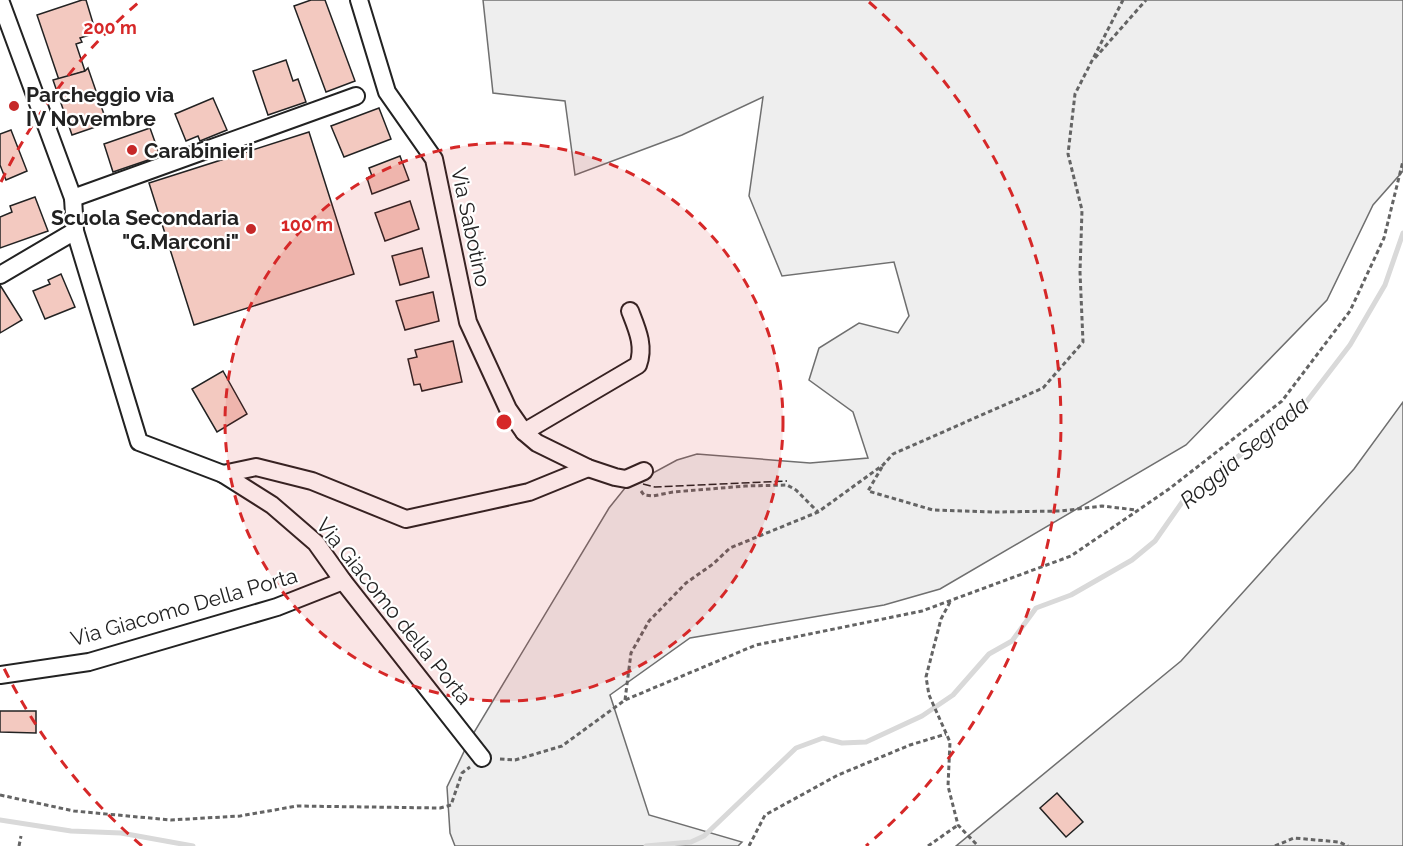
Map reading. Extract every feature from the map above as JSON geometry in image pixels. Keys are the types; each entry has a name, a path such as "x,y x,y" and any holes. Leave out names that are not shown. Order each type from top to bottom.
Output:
{"street":[{"path":"0,0 73,198 75,231 0,275"},
{"name":"Via Sabotino","path":"358,0 387,92 434,159 468,322 508,409 524,432 537,443 588,468 626,479"},
{"path":"73,198 356,96"},
{"name":"Via Giacomo della Porta","path":"75,231 139,442 223,474 272,505 316,543 343,581 482,758"},
{"path":"524,432 638,365 641,344 630,311"},
{"path":"223,474 256,467 312,481 406,519 529,492 588,468"},
{"path":"626,479 644,471"},
{"name":"Via Giacomo Della Porta","path":"0,675 89,662 277,607 343,581"}],"path":[{"path":"1123,0 1076,94 1068,154 1082,210 1080,272 1083,342 1043,388 893,454 883,465 868,490 933,510 1061,511 1101,506 1136,510"},
{"path":"1092,61 1146,0"},
{"path":"2,795 74,811 171,820 240,816 297,806 440,808 451,805 462,773 482,758 514,760 562,746 625,700 756,645 922,611 1071,556 1169,489 1282,401 1350,311 1384,238 1403,161"},
{"path":"625,700 631,653 649,621 686,583 713,564 730,548 818,512 883,465"},
{"path":"626,479 645,495 653,496 744,486 787,485 796,490 818,512"},
{"path":"951,600 941,619 926,677 929,695 950,742 948,786 958,825 978,846"},
{"path":"749,846 765,815 838,775 946,734"},
{"path":"928,846 958,825"},
{"path":"19,846 21,836"},
{"path":"1275,846 1293,838 1339,842 1348,846"}],"shaded area":[{"path":"483,0 1403,0 1403,171 1373,205 1327,300 1186,445 940,589 884,605 690,638 610,695 649,815 742,842 738,846 455,846 450,833 447,787 470,739 609,508 625,488 677,460 697,454 810,463 868,458 853,412 809,380 819,348 859,323 898,333 909,316 894,262 782,276 749,196 763,97 682,135 575,175 565,101 493,93"},
{"path":"1403,402 1403,846 956,846 1181,661 1354,469"}],"building":[{"path":"86,0 96,33 80,38 82,42 76,44 85,71 59,80 37,15"},
{"path":"311,0 325,0 355,81 326,92 294,6"},
{"path":"286,60 293,81 298,79 306,102 268,115 253,71"},
{"path":"88,68 107,123 72,135 53,80 85,71"},
{"path":"213,98 227,130 200,141 198,136 186,141 175,114"},
{"path":"379,108 391,139 344,157 331,126"},
{"name":"Carabinieri","path":"150,128 160,156 113,172 104,144"},
{"path":"11,130 27,171 6,180 0,165 0,134"},
{"name":"Scuola Secondaria \"G.Marconi\"","path":"309,132 354,274 194,325 149,183"},
{"path":"400,156 409,180 372,194 367,178 372,176 369,168"},
{"path":"35,197 48,231 0,248 0,217 12,212 10,206"},
{"path":"410,201 419,229 385,241 375,213"},
{"path":"422,248 429,277 400,285 392,256"},
{"path":"61,274 75,307 45,319 33,291 50,284 48,280"},
{"path":"0,285 22,320 0,333"},
{"path":"433,292 439,321 405,330 396,301"},
{"path":"453,341 462,382 422,391 420,384 414,385 408,359 417,357 415,350"},
{"path":"223,371 247,414 217,432 192,389"},
{"path":"0,711 36,711 36,733 0,732"},
{"path":"1057,793 1083,822 1066,837 1040,808"}],"waterway":[{"name":"Roggia Segrada","path":"646,846 691,842 704,836 796,748 823,738 842,743 866,742 922,716 953,695 989,654 1012,641 1036,608 1071,595 1132,560 1155,541 1185,498 1304,405 1350,345 1385,285 1403,233"},
{"name":"Roggia Segrada","path":"0,820 71,831 121,833 193,846"}],"fence":[{"path":"643,484 655,487 787,481"}],"place":[{"name":"Parcheggio via IV Novembre","path":"14,106"},
{"name":"Carabinieri","path":"132,150"},
{"name":"Scuola Secondaria \"G.Marconi\"","path":"251,229"}]}
